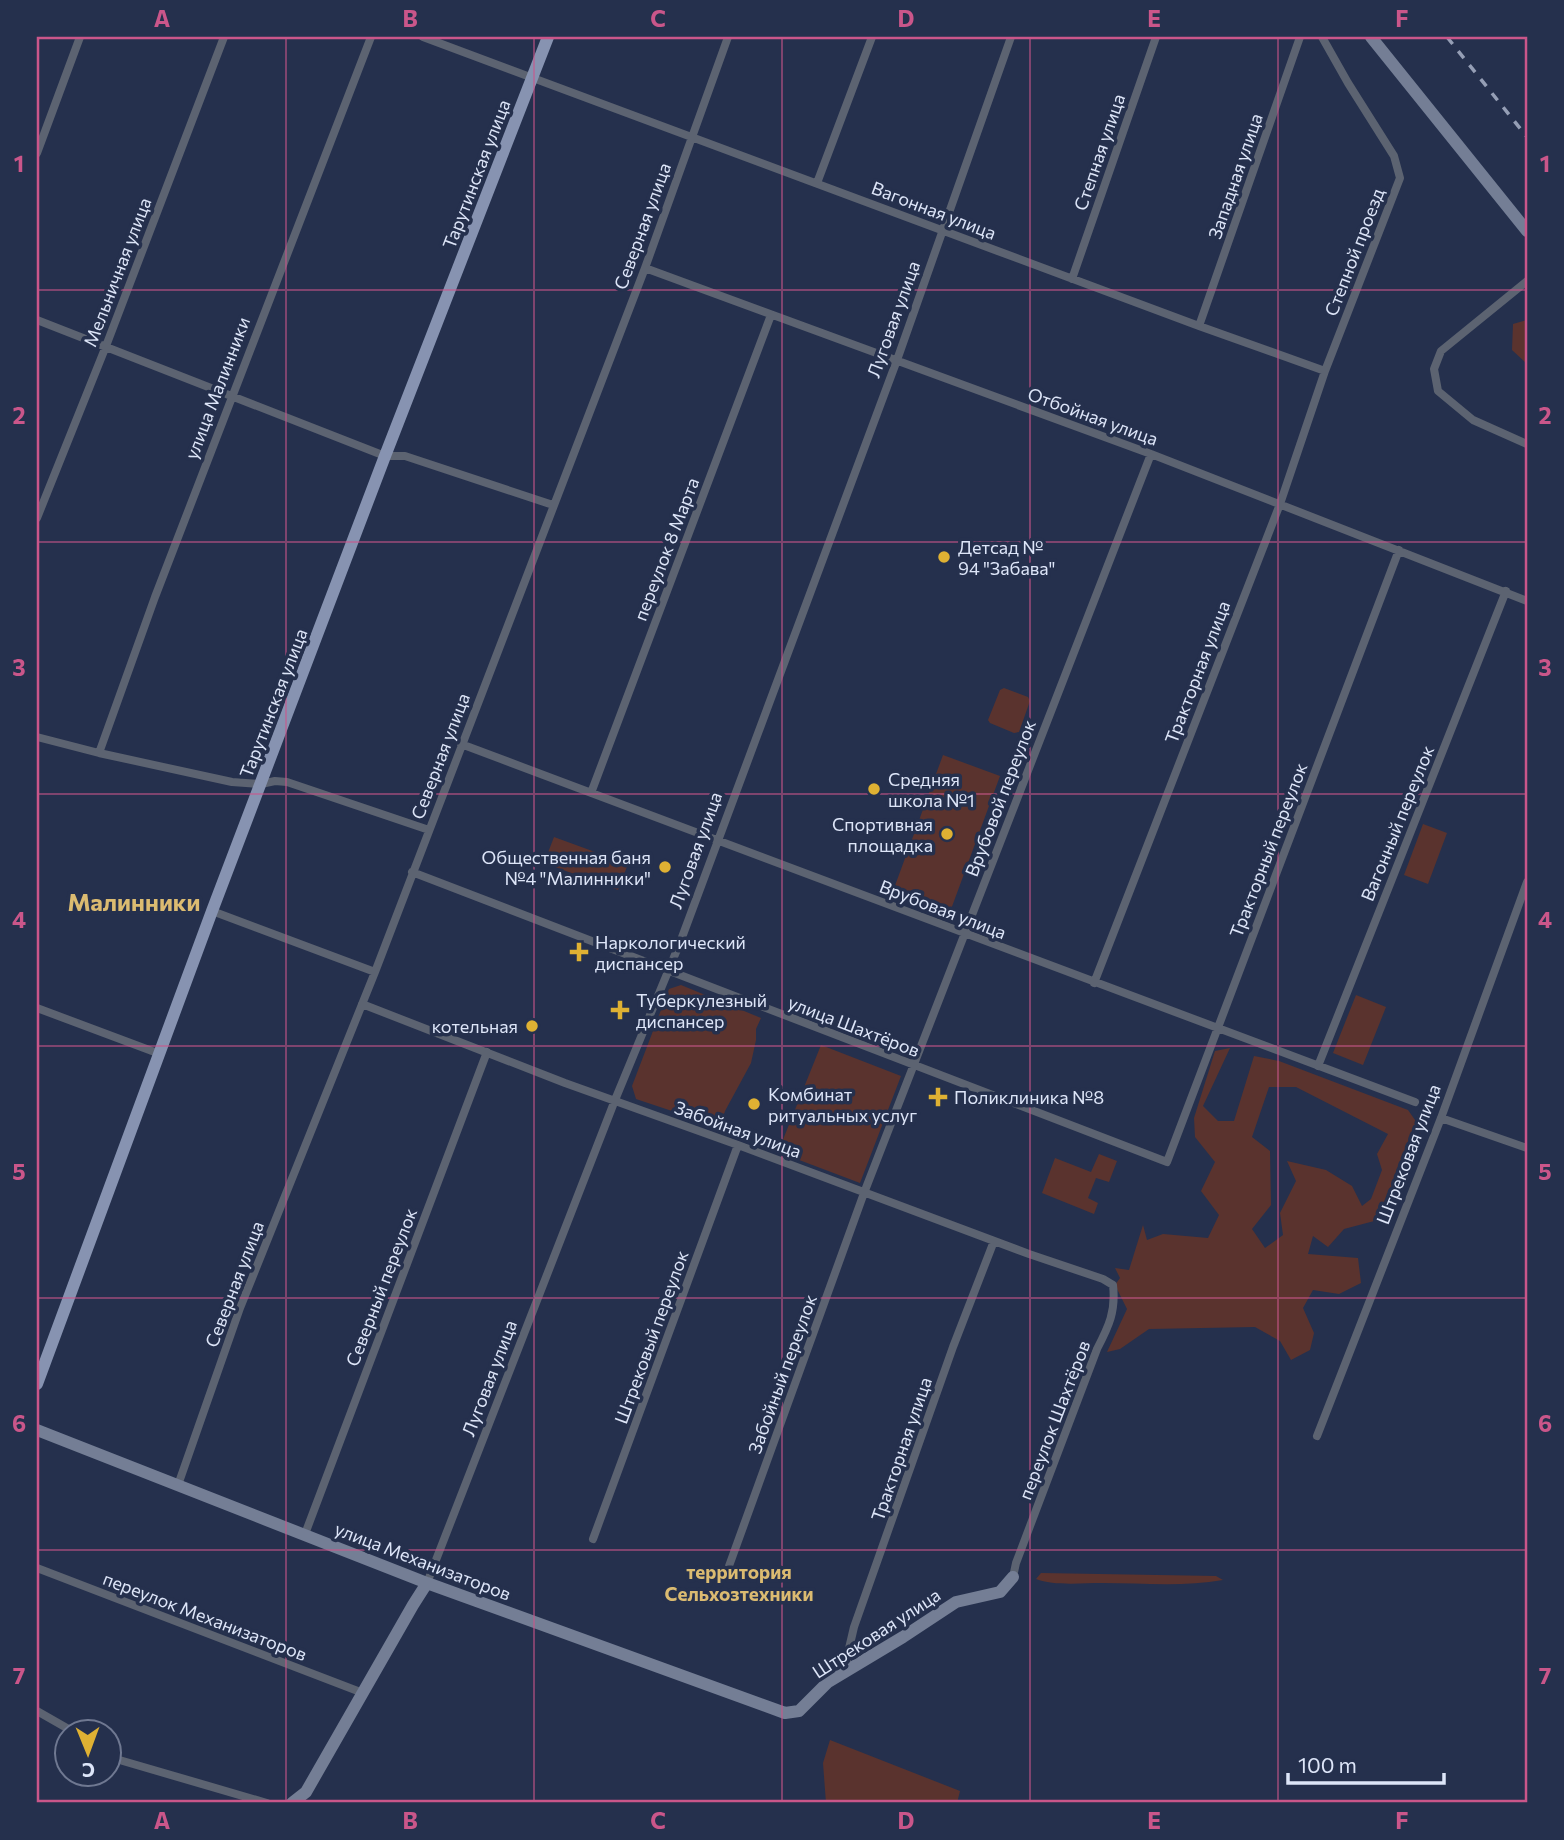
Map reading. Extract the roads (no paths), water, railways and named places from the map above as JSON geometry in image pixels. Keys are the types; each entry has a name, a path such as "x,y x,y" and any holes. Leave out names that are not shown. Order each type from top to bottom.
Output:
{"main road":[{"name":"Тарутинская улица","path":"37,1384 212,911 548,37"}],"street":[{"path":"37,153 80,37"},
{"name":"Мельничная улица","path":"37,518 224,37"},
{"name":"улица Малинники","path":"99,753 231,395 371,37"},
{"name":"Вагонная улица","path":"423,37 1325,371"},
{"name":"Северная улица","path":"178,1485 240,1308 375,972 645,268 728,37"},
{"path":"817,183 872,37"},
{"name":"Луговая улица","path":"292,1803 306,1792 427,1583 668,971 897,360 1011,37"},
{"name":"Степная улица","path":"1072,279 1156,37"},
{"name":"Западная улица","path":"1199,326 1300,37"},
{"name":"Степной проезд","path":"1322,37 1394,156 1400,177 1325,371"},
{"path":"1371,37 1527,231"},
{"name":"Отбойная улица","path":"645,268 1151,454 1527,601"},
{"path":"1527,281 1441,351 1434,369 1438,391 1474,420 1527,444"},
{"name":"переулок 8 Марта","path":"591,793 771,315"},
{"path":"37,320 385,456 405,456 553,505"},
{"name":"Тракторная улица","path":"1094,983 1280,504 1325,371"},
{"name":"Врубовой переулок","path":"864,1193 1151,454"},
{"name":"Тракторный переулок","path":"1167,1163 1399,550"},
{"name":"Вагонный переулок","path":"1318,1066 1506,592"},
{"path":"37,737 232,782 287,782 429,830"},
{"name":"Врубовая улица","path":"461,744 1415,1102"},
{"name":"улица Шахтёров","path":"412,872 1167,1163"},
{"name":"Штрековая улица","path":"1317,1436 1441,1118 1527,882"},
{"path":"212,911 375,972"},
{"name":"Забойная улица","path":"362,1004 565,1083 1103,1279"},
{"path":"37,1008 160,1054"},
{"name":"Северный переулок","path":"304,1534 487,1052"},
{"path":"1441,1118 1527,1148"},
{"name":"Штрековый переулок","path":"593,1539 738,1145"},
{"name":"Забойный переулок","path":"729,1566 864,1193"},
{"name":"Тракторная улица","path":"846,1669 854,1627 953,1347 994,1241"},
{"name":"переулок Шахтёров","path":"1013,1577 1097,1349 1110,1324 1115,1301 1113,1284 1103,1279"},
{"name":"улица Механизаторов","path":"37,1430 427,1583 785,1713 799,1711"},
{"name":"переулок Механизаторов","path":"37,1568 363,1693"},
{"name":"Штрековая улица","path":"799,1711 828,1682 846,1669 903,1637 956,1602 1000,1592 1013,1577"},
{"path":"122,1761 267,1803"}],"railway":[{"path":"1447,37 1527,137"}],"place":[{"name":"Детсад № 94 \"Забава\"","path":"944,557"},
{"name":"Средняя школа №1","path":"874,789"},
{"name":"Спортивная площадка","path":"947,834"},
{"name":"Общественная баня №4 \"Малинники\"","path":"665,867"},
{"name":"Наркологический диспансер","path":"579,952"},
{"name":"Туберкулезный диспансер","path":"620,1010"},
{"name":"котельная","path":"532,1026"},
{"name":"Поликлиника №8","path":"938,1097"},
{"name":"Комбинат ритуальных услуг","path":"754,1104"}],"district":[{"name":"Малинники","path":"134,901"},
{"name":"территория Сельхозтехники","path":"739,1582"}]}
